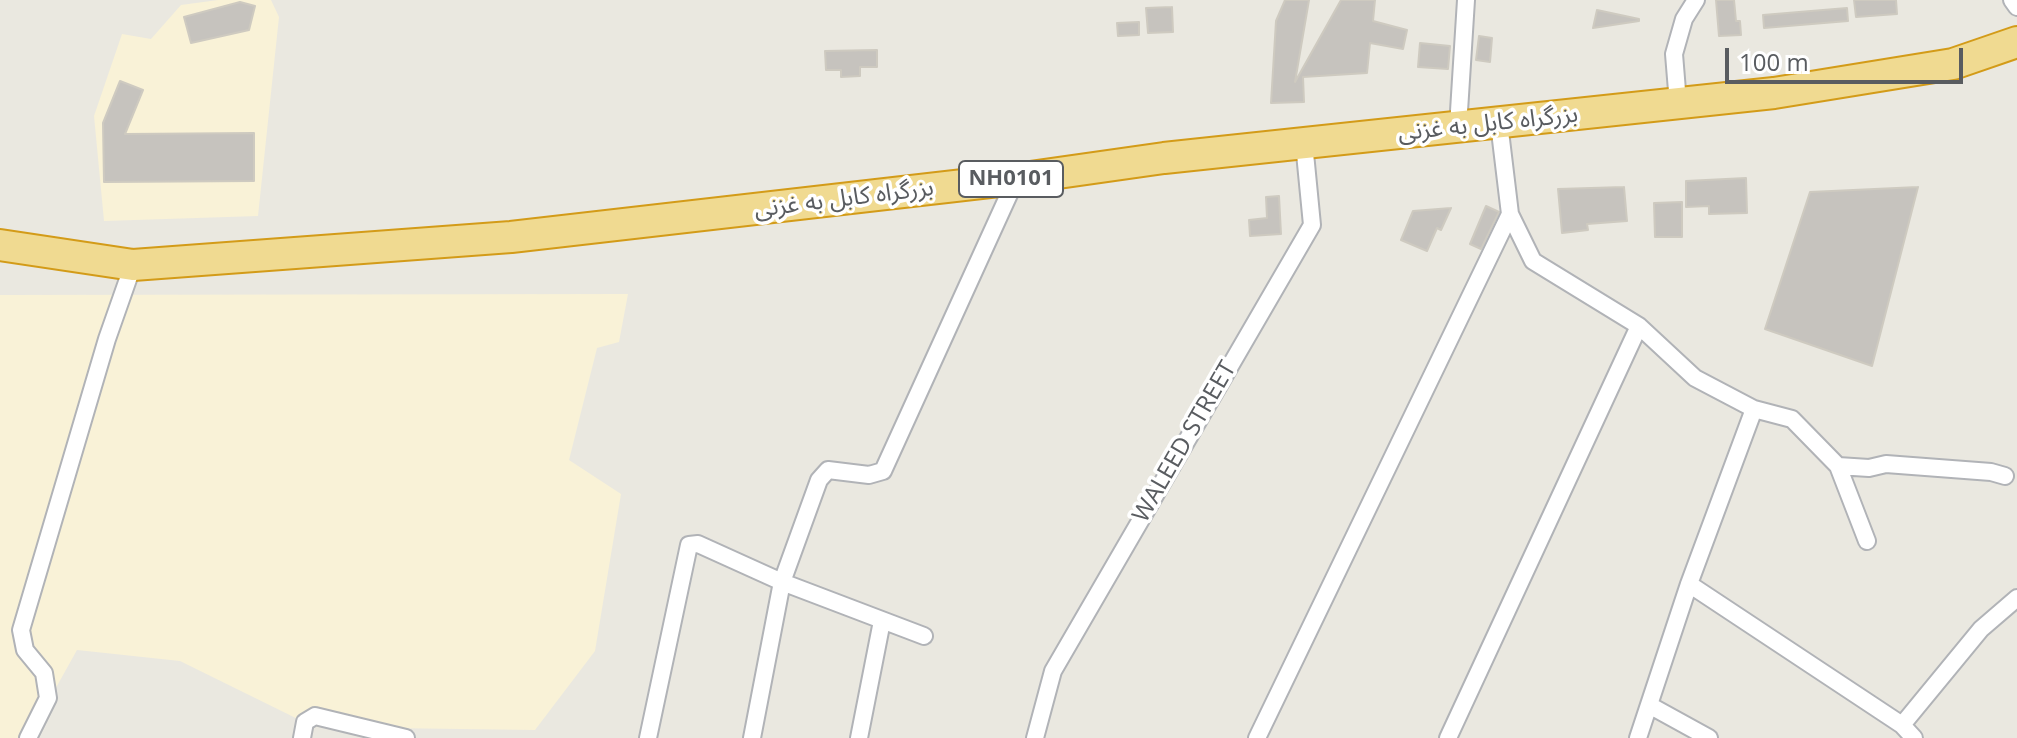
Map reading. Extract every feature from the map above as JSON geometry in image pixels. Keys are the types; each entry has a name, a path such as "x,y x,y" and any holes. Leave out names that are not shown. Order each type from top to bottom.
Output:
{"highway":[{"name":"بزرگراه کابل به غزنی","path":"0,245 133,265 511,237 1016,179 1164,158 1774,93 1953,64 2017,42"}],"street":[{"path":"1458,127 1466,0"},
{"path":"1678,103 1674,54 1684,19 1696,0"},
{"path":"2012,0 2017,7"},
{"path":"1499,123 1510,214 1533,261 1639,326 1695,378 1754,409 1792,419 1838,466 1867,541"},
{"name":"WALEED STREET","path":"1035,738 1053,671 1312,225 1304,143"},
{"path":"752,738 782,582 819,480 828,470 869,475 883,471 1016,179"},
{"path":"1257,738 1510,214"},
{"path":"28,738 48,698 44,673 25,650 21,630 107,339 133,265"},
{"path":"1448,738 1639,326"},
{"path":"1638,738 1689,584 1754,409"},
{"path":"1838,466 1869,468 1886,464 1991,472 2012,482"},
{"path":"648,738 689,545 698,544 782,582 924,636"},
{"path":"1689,584 1902,725 1914,738"},
{"path":"1902,725 1981,629 2017,598"},
{"path":"859,738 882,621"},
{"path":"1649,705 1709,738"},
{"path":"302,738 305,722 315,716 406,738"}],"shaded area":[{"path":"218,0 271,0 279,17 258,216 104,221 94,116 122,34 151,39 181,5"},
{"path":"628,294 619,342 597,348 569,460 621,494 595,651 535,730 314,727 180,661 77,650 28,738 0,738 0,295"}],"building":[{"path":"1285,0 1309,0 1295,82 1341,0 1375,0 1373,21 1407,30 1403,49 1370,43 1367,73 1303,77 1304,102 1271,103 1276,21"},
{"path":"1716,0 1734,0 1741,35 1719,36"},
{"path":"1854,0 1896,0 1897,14 1856,17"},
{"path":"240,2 255,6 249,30 191,43 184,17"},
{"path":"1172,7 1173,32 1148,33 1146,8"},
{"path":"1847,8 1848,21 1764,28 1763,15"},
{"path":"1597,10 1639,19 1639,21 1593,28"},
{"path":"1139,22 1139,35 1118,36 1117,23"},
{"path":"1479,36 1492,38 1490,62 1476,60"},
{"path":"1420,43 1450,46 1448,69 1418,67"},
{"path":"877,50 877,67 860,67 860,76 841,77 841,70 826,70 825,51"},
{"path":"120,81 143,90 125,134 254,133 254,181 104,182 103,123"},
{"path":"1746,178 1747,213 1709,214 1709,206 1686,207 1686,181"},
{"path":"1624,187 1627,221 1587,224 1588,230 1562,233 1558,189"},
{"path":"1918,187 1872,366 1765,329 1810,192"},
{"path":"1279,196 1281,234 1250,236 1249,220 1267,218 1266,197"},
{"path":"1682,202 1682,237 1655,237 1654,203"},
{"path":"1486,206 1499,212 1481,249 1470,244"},
{"path":"1451,208 1441,230 1437,228 1427,251 1401,240 1413,211"}]}
